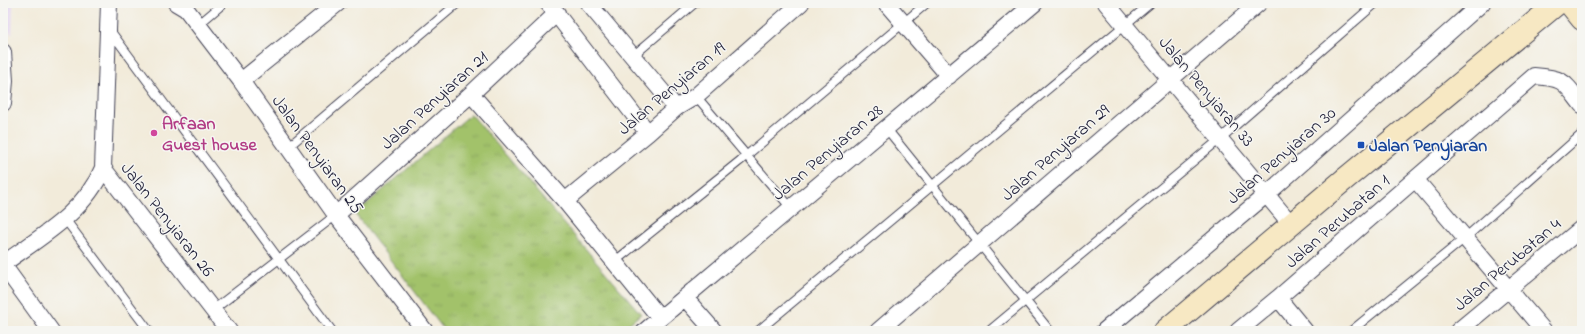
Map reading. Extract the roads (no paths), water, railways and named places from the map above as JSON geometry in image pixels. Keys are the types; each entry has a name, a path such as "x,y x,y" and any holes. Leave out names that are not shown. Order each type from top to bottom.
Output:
{"street":[{"name":"Jalan Penyiaran 26","path":"109,3 103,168 229,331"},
{"name":"Jalan Penyiaran 25","path":"176,3 186,9 241,81 336,215 425,331"},
{"path":"241,81 338,3"},
{"path":"588,3 676,108"},
{"name":"Jalan Penyiaran 19","path":"565,200 648,133 676,108 696,96 801,3"},
{"path":"886,3 949,76"},
{"name":"Jalan Penyiaran 28","path":"645,331 1035,3"},
{"name":"Jalan Penyiaran 33","path":"1106,3 1291,224"},
{"name":"Jalan Penyiaran 29","path":"878,331 1259,3"},
{"path":"1165,331 1291,224 1558,3"},
{"path":"1570,3 1582,19"},
{"name":"Jalan Penyiaran 30","path":"1104,331 1267,194 1481,4"},
{"path":"553,8 648,133"},
{"name":"Jalan Penyiaran 21","path":"336,215 471,94 553,8"},
{"path":"3,52 5,81 3,103"},
{"name":"Jalan Perubatan 1","path":"1238,331 1534,76 1550,77 1562,81 1582,105"},
{"path":"471,94 565,200 660,318"},
{"path":"51,331 3,265 65,219 89,195 97,184 103,168"},
{"path":"1415,179 1544,331"},
{"name":"Jalan Perubatan 4","path":"1458,331 1582,228"},
{"path":"685,298 714,331"},
{"path":"1278,298 1306,331"}],"lane":[{"path":"198,25 224,3"},
{"path":"288,147 458,3"},
{"path":"633,56 695,3"},
{"path":"614,262 746,156 927,3"},
{"path":"758,331 1151,3"},
{"path":"989,331 1220,139 1376,3"},
{"path":"109,29 332,331"},
{"path":"696,96 791,208"},
{"path":"886,128 1050,331"},
{"path":"1351,331 1465,238 1582,134"},
{"path":"213,310 336,215"},
{"path":"65,219 149,331"}],"place":[{"name":"Arfaan Guest house","path":"154,133"},
{"name":"Jalan Penyiaran","path":"1361,145"}]}
